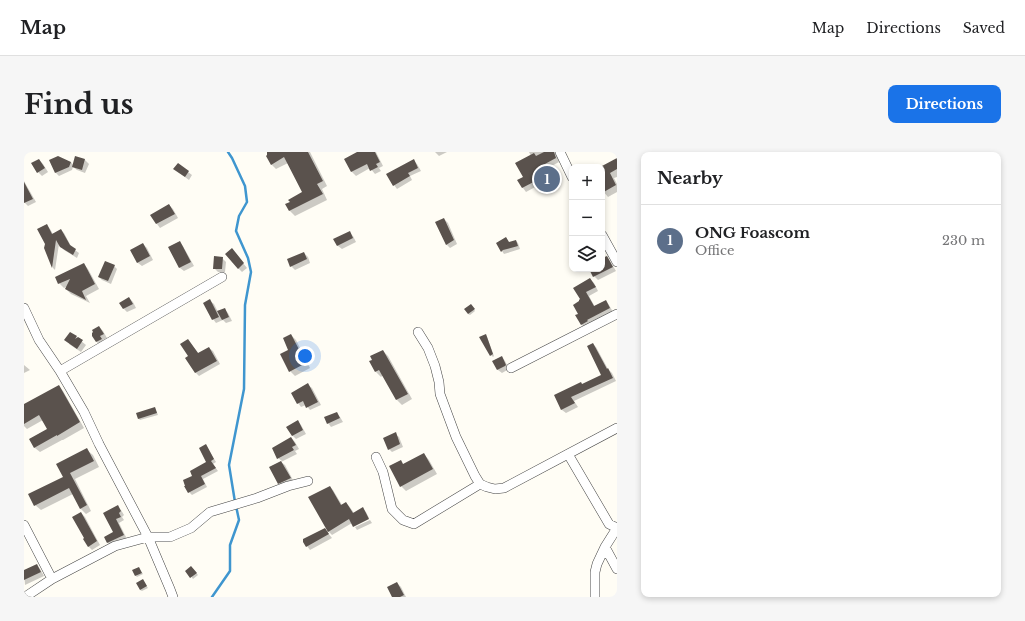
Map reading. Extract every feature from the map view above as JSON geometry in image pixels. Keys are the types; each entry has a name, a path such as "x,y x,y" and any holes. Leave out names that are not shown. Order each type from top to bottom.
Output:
{"street":[{"path":"560,152 569,171"},
{"path":"603,236 617,262"},
{"path":"60,371 222,277"},
{"path":"24,308 38,340 60,371 84,412 99,444 148,537 173,597"},
{"path":"511,368 617,314"},
{"path":"418,332 428,348 435,366 440,394 456,437 480,484 495,489 504,488 617,428"},
{"path":"568,454 609,524 617,528 605,547 595,572 595,597"},
{"path":"376,457 383,472 392,509 403,520 414,524 480,484"},
{"path":"25,597 52,579 115,546 148,537 170,537 191,528 210,512 257,498 288,486 308,481"},
{"path":"24,525 52,579"},
{"path":"605,547 617,569"}],"building":[{"path":"267,152 308,152 323,181 317,184 323,194 289,211 285,204 290,202 288,200 302,192 284,157 271,165 266,156"},
{"path":"357,152 375,152 380,162 376,164 378,167 370,171 367,164 351,172 344,159"},
{"path":"544,152 554,152 556,158 543,165 547,175 522,188 517,180 523,177 515,163 534,153 536,156"},
{"path":"58,156 71,162 69,167 55,173 49,160"},
{"path":"75,156 85,159 82,170 72,167"},
{"path":"617,158 617,169 610,173 616,185 605,191 605,164"},
{"path":"39,159 45,168 37,173 31,163"},
{"path":"414,159 418,168 408,173 410,176 393,186 386,174"},
{"path":"178,163 189,171 185,177 173,169"},
{"path":"24,182 33,199 24,203"},
{"path":"169,204 175,214 156,224 150,215"},
{"path":"444,218 454,240 446,245 435,222"},
{"path":"47,224 52,234 61,229 70,245 76,249 73,255 60,247 56,240 52,268 44,248 45,244 37,229"},
{"path":"350,231 353,238 337,246 333,239"},
{"path":"506,237 509,242 516,240 518,246 503,250 501,252 496,243"},
{"path":"180,241 191,262 179,268 168,247"},
{"path":"143,243 150,256 137,263 130,250"},
{"path":"232,248 244,263 238,269 225,254"},
{"path":"304,252 307,259 290,267 287,259"},
{"path":"214,256 223,257 222,269 213,269"},
{"path":"607,256 613,267 605,271 605,257"},
{"path":"105,261 115,265 108,281 98,277"},
{"path":"84,263 95,284 82,291 86,300 65,289 70,279 58,284 55,277"},
{"path":"590,272 603,272 593,277"},
{"path":"590,278 596,287 586,292 594,306 606,300 610,308 587,320 588,321 581,325 575,315 578,314 573,305 580,299 573,288"},
{"path":"129,297 133,304 123,309 119,303"},
{"path":"210,299 219,317 212,320 203,303"},
{"path":"471,304 475,309 468,314 464,309"},
{"path":"225,308 229,317 222,320 217,311"},
{"path":"99,326 104,334 100,336 102,339 96,342 92,336 92,330"},
{"path":"70,332 77,336 75,339 78,337 83,340 77,349 64,340"},
{"path":"291,334 306,363 289,372 280,354 288,350 283,338"},
{"path":"486,334 493,354 490,356 479,337"},
{"path":"188,339 198,353 209,347 217,361 195,373 185,358 188,356 180,344"},
{"path":"593,343 613,378 571,397 575,403 561,410 554,395 581,382 582,384 601,375 587,346"},
{"path":"383,350 408,394 396,400 379,370 375,372 369,361 372,360 370,356"},
{"path":"502,356 506,365 497,370 492,361"},
{"path":"308,383 318,402 306,408 303,401 297,404 291,393"},
{"path":"59,385 80,422 34,448 29,439 47,429 39,415 24,424 24,404"},
{"path":"155,407 157,413 138,419 136,413"},
{"path":"337,412 340,418 327,424 324,417"},
{"path":"298,420 303,430 292,436 286,427"},
{"path":"396,432 400,444 388,450 383,438"},
{"path":"291,437 296,445 292,447 294,450 277,459 272,448"},
{"path":"206,444 214,459 211,461 216,468 201,476 205,484 188,493 184,486 183,480 192,476 190,471 206,462 199,448"},
{"path":"87,448 94,461 70,473 87,505 80,509 69,488 34,506 28,494 63,477 56,464"},
{"path":"424,453 433,469 400,487 389,466 401,460 403,464"},
{"path":"281,461 291,478 278,484 269,467"},
{"path":"330,486 341,505 346,502 353,513 363,507 369,519 353,527 349,519 328,532 308,497"},
{"path":"118,505 121,511 119,513 121,517 116,519 124,535 107,543 104,537 113,532 103,513"},
{"path":"81,512 97,541 88,547 72,517"},
{"path":"325,528 329,534 306,547 303,539"},
{"path":"37,564 41,572 24,580 24,570"},
{"path":"191,566 197,573 190,578 185,571"},
{"path":"139,567 142,573 135,576 132,570"},
{"path":"143,579 147,586 140,590 136,583"},
{"path":"397,582 404,595 400,597 392,597 387,587"}],"waterway":[{"path":"228,152 245,186 247,202 239,216 236,231 248,258 251,272 245,305 244,389 229,465 235,502"},
{"path":"212,597 230,571 230,545 239,520 236,506"}],"place":[{"name":"ONG Foascom","path":"547,179"}]}
